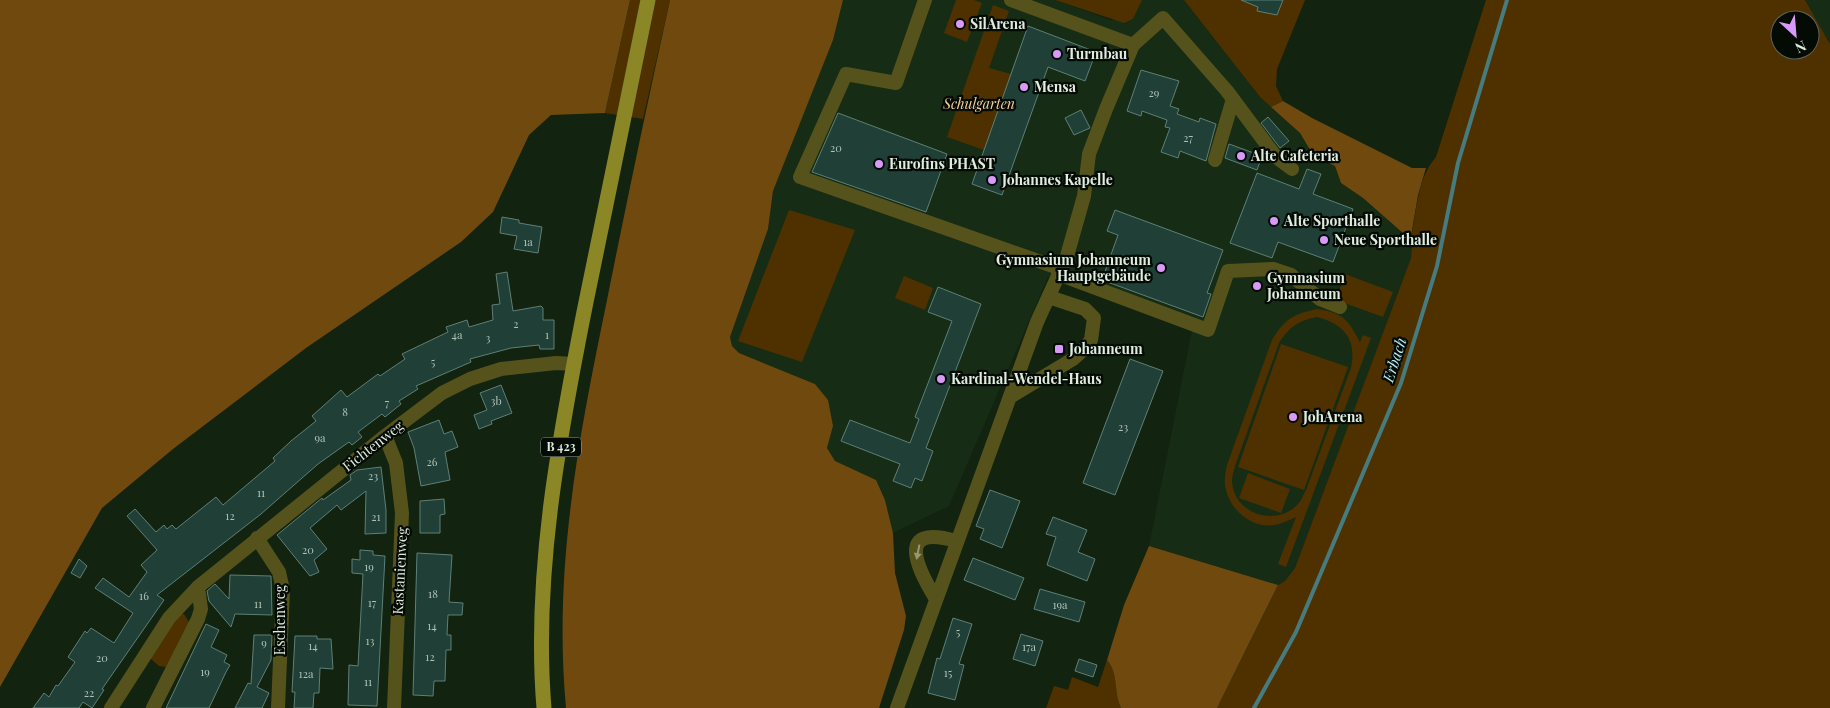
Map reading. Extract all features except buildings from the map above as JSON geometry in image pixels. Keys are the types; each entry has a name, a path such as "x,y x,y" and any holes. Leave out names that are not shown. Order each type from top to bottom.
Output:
{"main road":[{"name":"B 423","path":"544,708 542,647 553,491 574,364 648,0"}],"street":[{"path":"925,0 896,83 846,74 800,177 1059,271 1207,330 1228,271 1273,269 1291,275 1320,299 1340,307"},
{"path":"1011,0 1133,45"},
{"path":"897,708 956,541 1059,271 1084,196 1089,154 1133,45 1163,18 1233,99 1276,156 1292,169"},
{"path":"1215,160 1233,99"},
{"path":"1010,397 1073,359 1091,340 1094,318 1085,309 1049,297"},
{"name":"Fichtenweg","path":"111,708 168,618 198,587 385,436 442,393 470,379 501,369 556,363 574,364"},
{"name":"Kastanienweg","path":"385,436 396,463 402,513 394,708"},
{"path":"936,599 922,577 915,555 919,544 927,538 938,536 956,541"},
{"name":"Eschenweg","path":"257,538 278,572 283,590 278,708"},
{"path":"153,708 198,619 201,609 198,587"}],"shaded area":[{"path":"0,0 630,0 605,113 551,115 529,135 493,212 461,242 306,348 173,449 102,508 0,687"},
{"path":"670,0 843,0 833,40 773,191 768,229 730,337 732,346 739,353 815,384 828,400 833,426 827,448 835,461 876,480 885,500 893,533 895,573 906,616 904,630 879,708 566,708 563,604 571,502 578,452 615,262"},
{"name":"Gymnasium Johanneum","path":"843,0 1055,0 1110,20 1133,19 1142,0 1184,0 1260,97 1300,133 1313,155 1335,166 1341,183 1363,198 1404,234 1412,245 1411,258 1295,568 1285,581 1278,585 1149,546 1193,325 1048,277 949,506 893,533 885,500 876,481 834,461 827,448 833,426 815,384 739,353 732,346 730,337 768,229 773,191 833,40"},
{"path":"1805,0 1830,0 1830,44 1820,26 1820,10 1811,10"},
{"path":"1283,101 1312,118 1412,168 1426,168 1418,195 1410,242 1404,234 1363,198 1341,183 1335,166 1313,155 1300,133 1271,107"},
{"path":"1149,546 1278,585 1217,708 1121,708 1117,696 1115,677 1107,660 1124,605"}],"green space":[{"path":"630,0 670,0 643,119 605,113"},
{"name":"SilArena","path":"956,0 974,0 982,3 967,42 944,33"},
{"path":"1055,0 1142,0 1133,19 1124,23"},
{"path":"1184,0 1305,0 1277,69 1276,86 1283,101 1271,107 1260,97"},
{"path":"1486,0 1805,0 1811,10 1770,10 1770,60 1820,60 1820,26 1830,44 1830,708 1217,708 1278,585 1285,581 1295,568 1411,258 1412,245 1410,242 1418,197 1429,166 1436,157"},
{"name":"Schulgarten","path":"993,5 1009,11 989,68 1011,74 984,150 947,137"},
{"path":"789,210 855,230 802,362 738,341"},
{"path":"1345,274 1393,292 1383,317 1336,300"},
{"path":"904,276 933,288 925,310 895,298"},
{"path":"1317,309 1339,315 1352,328 1360,342 1363,335 1371,338 1286,567 1278,564 1296,517 1274,525 1256,524 1248,520 1241,515 1230,501 1225,477 1227,465 1272,340 1290,318","holes":["1317,317 1341,329 1350,341 1352,349 1351,368 1301,500 1287,512 1277,515 1266,516 1256,513 1247,509 1239,501 1234,492 1232,477 1279,343 1286,333 1299,323"]},
{"name":"JohArena","path":"1281,344 1348,367 1304,490 1238,467"},
{"path":"1248,473 1290,489 1281,513 1239,498"},
{"path":"179,614 184,614 189,622 166,667 159,666 150,658"},
{"path":"1107,660 1115,677 1117,696 1121,708 1046,708 1054,686 1068,690 1072,677 1098,687"}],"waterway":[{"name":"Erbach","path":"1254,708 1296,632 1401,383 1437,266 1458,163 1507,0"}],"place":[{"name":"SilArena","path":"960,24"},
{"name":"Turmbau","path":"1057,54"},
{"name":"Mensa","path":"1024,87"},
{"name":"Alte Cafeteria","path":"1241,156"},
{"name":"Eurofins PHAST","path":"879,164"},
{"name":"Johannes Kapelle","path":"992,180"},
{"name":"Alte Sporthalle","path":"1274,221"},
{"name":"Neue Sporthalle","path":"1324,240"},
{"name":"Gymnasium Johanneum Hauptgebäude","path":"1161,268"},
{"name":"Gymnasium Johanneum","path":"1257,286"},
{"name":"Johanneum","path":"1059,349"},
{"name":"Kardinal-Wendel-Haus","path":"941,379"},
{"name":"JohArena","path":"1293,417"}]}
